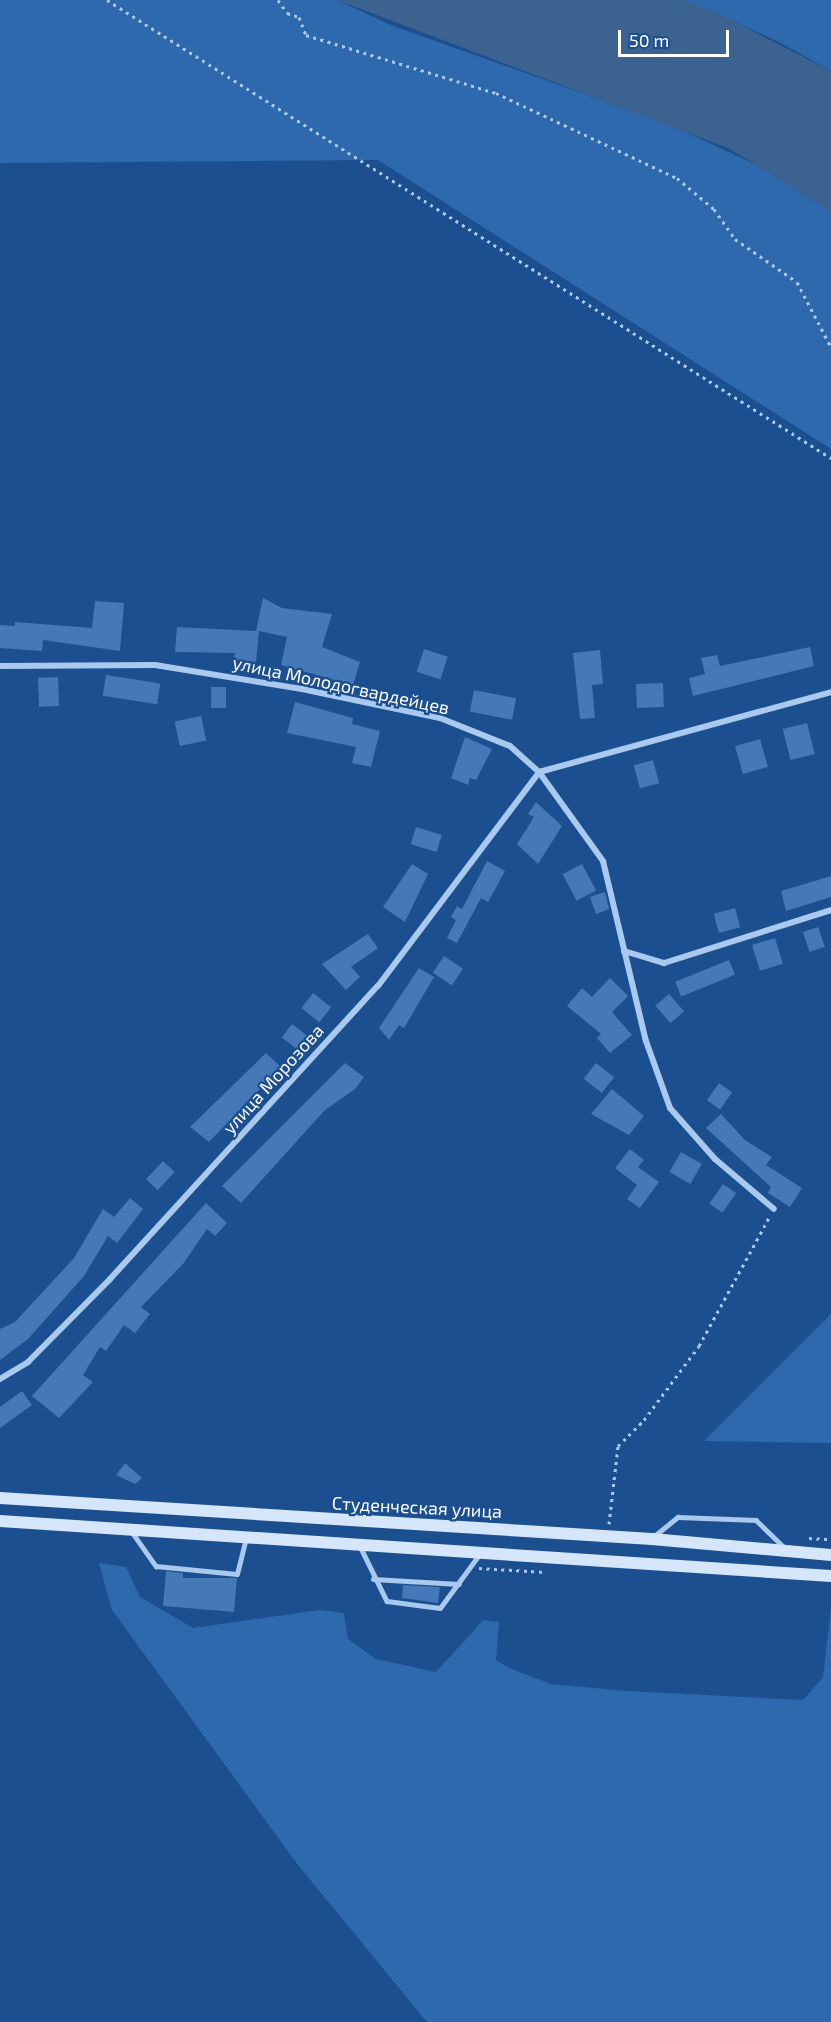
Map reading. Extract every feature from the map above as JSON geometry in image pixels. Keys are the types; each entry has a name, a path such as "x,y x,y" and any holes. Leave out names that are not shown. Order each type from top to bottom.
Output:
{"main road":[{"name":"Студенческая улица","path":"0,1498 652,1539 831,1555"},
{"path":"0,1521 129,1528 245,1541 831,1576"}],"street":[{"name":"улица Молодогвардейцев","path":"0,666 155,665 302,689 440,718 510,746 539,772 603,861 624,951 670,1108 715,1159 774,1209"},
{"path":"539,772 831,692"},
{"name":"улица Морозова","path":"0,1379 28,1362 110,1279 378,986 539,772"},
{"path":"624,951 664,963 831,910"}],"lane":[{"path":"652,1539 678,1516 756,1520 790,1553"},
{"path":"129,1528 156,1566 237,1574 245,1541"},
{"path":"361,1548 373,1579 395,1604 440,1608 480,1555"},
{"path":"373,1579 459,1584"}],"path":[{"path":"106,0 831,458"},
{"path":"278,0 287,13 299,17 306,35 496,93 677,178 714,209 735,239 796,282 831,347"},
{"path":"609,1524 618,1446 644,1420 699,1346 774,1209"}],"shaded area":[{"path":"0,0 337,0 393,26 666,123 776,174 831,212 831,449 378,160 0,163"},
{"path":"337,0 684,0 719,14 831,71 831,212 730,149"},
{"path":"684,0 831,0 831,71 779,42"},
{"path":"831,1314 831,1443 704,1441"},
{"path":"99,1563 126,1567 140,1597 193,1628 320,1610 344,1613 348,1639 376,1659 436,1672 483,1620 499,1622 496,1660 509,1668 551,1684 627,1691 803,1700 823,1677 831,1607 831,2022 427,2022 298,1865 112,1610"}],"building":[{"path":"263,598 282,608 332,614 322,647 360,662 353,685 281,665 287,637 259,631 256,662 234,660 235,653 175,652 177,627 256,631"},
{"path":"95,601 124,603 120,651 43,640 42,651 0,648 0,625 15,626 15,622 92,628"},
{"path":"810,647 814,666 693,696 689,678 705,674 701,658 717,655 720,666"},
{"path":"424,649 448,657 440,680 417,672"},
{"path":"600,650 603,684 592,685 595,718 580,719 573,653"},
{"path":"106,675 160,684 157,704 103,696"},
{"path":"58,677 59,706 39,707 38,678"},
{"path":"663,683 664,707 637,708 636,684"},
{"path":"211,687 226,687 226,708 211,708"},
{"path":"474,690 516,698 512,720 470,712"},
{"path":"295,702 353,718 352,724 380,731 371,767 352,763 356,747 287,733"},
{"path":"201,716 206,740 180,746 175,722"},
{"path":"807,723 815,754 790,760 783,729"},
{"path":"465,737 492,749 476,780 470,778 468,785 451,778"},
{"path":"760,739 768,767 743,774 735,746"},
{"path":"653,760 659,783 640,788 634,765"},
{"path":"536,802 562,826 538,864 517,844 534,817 528,814"},
{"path":"416,827 442,835 437,852 411,844"},
{"path":"487,861 505,871 488,902 481,898 457,943 447,938 456,920 451,917 457,906 462,909"},
{"path":"412,864 428,874 405,922 383,907"},
{"path":"582,864 596,890 577,901 563,874"},
{"path":"831,876 831,897 786,911 781,891"},
{"path":"605,892 609,909 596,914 590,897"},
{"path":"735,908 740,927 719,933 714,914"},
{"path":"818,927 825,947 810,952 803,932"},
{"path":"368,934 378,948 351,967 360,977 346,990 322,964"},
{"path":"775,938 783,964 760,971 752,945"},
{"path":"444,956 463,969 452,985 433,973"},
{"path":"729,960 735,975 681,997 675,982"},
{"path":"419,968 434,977 404,1028 399,1025 389,1040 379,1028"},
{"path":"610,978 628,996 612,1012 632,1035 610,1053 597,1038 601,1034 567,1006 582,988 592,997"},
{"path":"313,993 331,1007 319,1022 301,1008"},
{"path":"669,994 684,1011 671,1023 655,1006"},
{"path":"292,1024 309,1037 299,1050 282,1038"},
{"path":"266,1053 281,1067 209,1142 190,1127"},
{"path":"345,1063 364,1077 355,1089 325,1110 241,1203 222,1186"},
{"path":"596,1063 614,1077 602,1093 584,1079"},
{"path":"719,1083 732,1092 720,1109 707,1100"},
{"path":"612,1089 644,1116 629,1135 591,1114"},
{"path":"721,1114 745,1140 772,1157 766,1165 802,1188 790,1207 768,1193 771,1187 706,1128"},
{"path":"630,1149 644,1160 638,1167 659,1182 640,1208 627,1199 637,1185 615,1168"},
{"path":"681,1152 702,1164 690,1184 670,1172"},
{"path":"163,1161 175,1172 158,1190 146,1179"},
{"path":"723,1184 736,1193 722,1213 709,1204"},
{"path":"130,1198 143,1209 117,1243 108,1236 84,1276 28,1339 0,1360 0,1329 15,1322 74,1258 103,1209 114,1217"},
{"path":"206,1203 227,1223 215,1236 207,1229 183,1264 141,1307 150,1314 135,1333 124,1325 106,1351 100,1347 83,1375 93,1382 59,1418 32,1396"},
{"path":"22,1391 32,1405 0,1428 0,1407"},
{"path":"125,1463 142,1478 135,1484 116,1475"},
{"path":"166,1571 183,1573 183,1578 237,1578 234,1612 163,1606"},
{"path":"403,1585 440,1587 438,1603 402,1598"}]}
